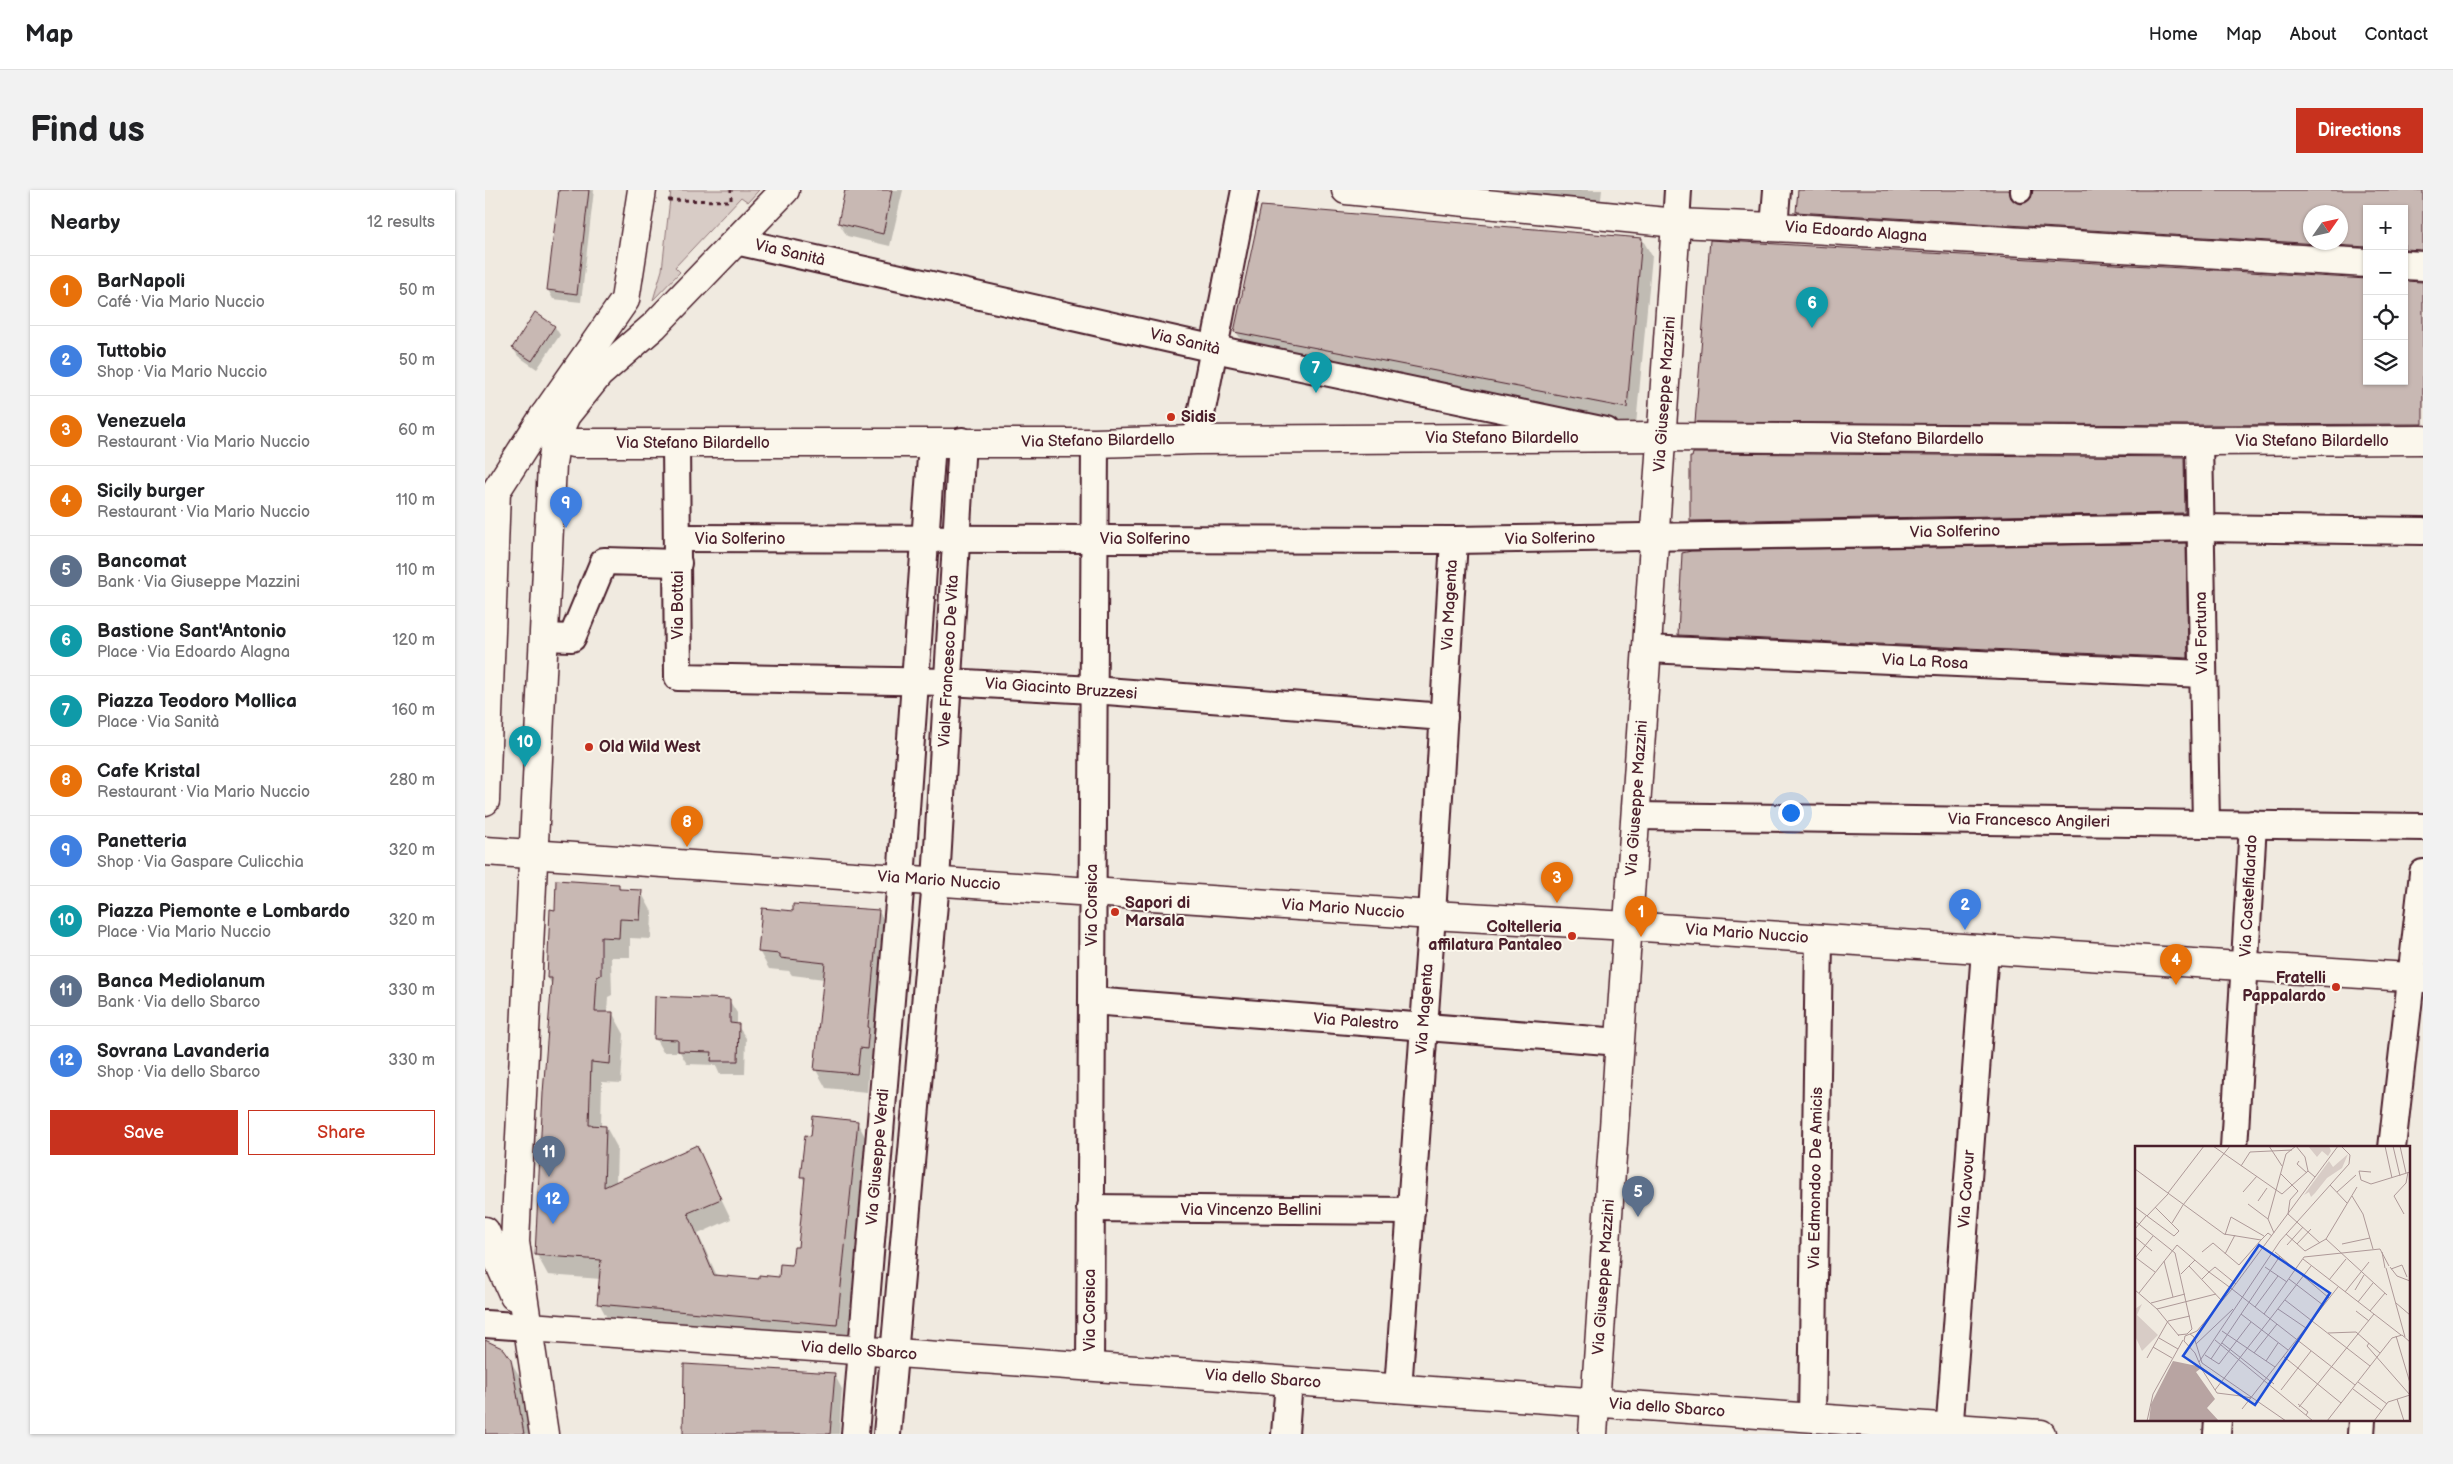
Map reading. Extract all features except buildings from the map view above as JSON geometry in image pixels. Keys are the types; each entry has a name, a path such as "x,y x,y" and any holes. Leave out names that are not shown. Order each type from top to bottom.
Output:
{"main road":[{"path":"550,426 566,415 599,374 654,326 785,190"},
{"name":"Via Edoardo Alagna","path":"1347,190 1463,195 1676,223 1774,227 2363,263"},
{"path":"485,802 491,500 550,426 625,300 642,195"},
{"name":"Via Giuseppe Mazzini","path":"1593,1434 1655,538 1649,437 1676,223"},
{"path":"2408,265 2423,266"},
{"path":"544,1434 515,1242 552,464 550,426"},
{"name":"Via Stefano Bilardello","path":"550,426 573,443 932,443 963,441 1095,443 1196,440 1649,437 2199,442 2423,440"},
{"name":"Via Mario Nuccio","path":"485,851 1432,915 1819,938 2417,978"},
{"path":"485,1231 529,1327"},
{"name":"Via dello Sbarco","path":"529,1327 1812,1418 1949,1431 2041,1434"}],"street":[{"path":"1196,440 1245,190"},
{"path":"1676,223 1678,190"},
{"path":"1774,227 1777,190"},
{"name":"Via Sanità","path":"737,241 1215,349 1649,437"},
{"name":"Viale Francesco De Vita","path":"936,880 963,441"},
{"name":"Via Fortuna","path":"2199,442 2206,824"},
{"name":"Via Bottai","path":"676,443 678,677"},
{"name":"Viale Francesco De Vita","path":"901,879 932,443"},
{"name":"Via Corsica","path":"1090,1367 1095,443"},
{"name":"Via Solferino","path":"544,637 572,638 604,561 677,550 957,538 1454,540 2201,528 2423,531"},
{"name":"Via Magenta","path":"1398,1389 1432,915 1454,540"},
{"name":"Via La Rosa","path":"1647,649 2203,674"},
{"name":"Via Giacinto Bruzzesi","path":"678,677 948,682 1093,690 1444,717"},
{"name":"Via Francesco Angileri","path":"1635,816 2423,827"},
{"name":"Via Castelfidardo","path":"2234,1146 2253,824"},
{"path":"2393,1146 2417,978 2423,873"},
{"name":"Via Giuseppe Verdi","path":"855,1434 901,879"},
{"name":"Via Giuseppe Verdi","path":"887,1434 936,880"},
{"name":"Via Edmondoo De Amicis","path":"1812,1418 1819,938"},
{"name":"Via Cavour","path":"1949,1431 1985,950"},
{"name":"Via Palestro","path":"1092,1001 1620,1042"},
{"name":"Via Vincenzo Bellini","path":"1091,1208 1411,1211"},
{"name":"Via dello Sbarco","path":"485,1324 529,1327"},
{"path":"1285,1434 1289,1381"}],"path":[{"path":"642,195 731,201 731,190"}],"shaded area":[{"path":"671,190 759,190 748,202 741,197 675,267 680,272 653,300 662,270"}],"place":[{"name":"Bastione Sant'Antonio","path":"1812,328"},
{"name":"Piazza Teodoro Mollica","path":"1316,393"},
{"name":"Sidis","path":"1171,417"},
{"name":"Panetteria","path":"566,528"},
{"name":"Old Wild West","path":"589,747"},
{"name":"Piazza Piemonte e Lombardo","path":"525,767"},
{"name":"Cafe Kristal","path":"687,847"},
{"name":"Venezuela","path":"1557,903"},
{"name":"Sapori di Marsala","path":"1115,912"},
{"name":"Tuttobio","path":"1965,930"},
{"name":"Coltelleria affilatura Pantaleo","path":"1572,936"},
{"name":"BarNapoli","path":"1641,937"},
{"name":"Sicily burger","path":"2176,985"},
{"name":"Fratelli Pappalardo","path":"2336,987"},
{"name":"Banca Mediolanum","path":"549,1177"},
{"name":"Bancomat","path":"1638,1217"},
{"name":"Sovrana Lavanderia","path":"553,1224"}]}
